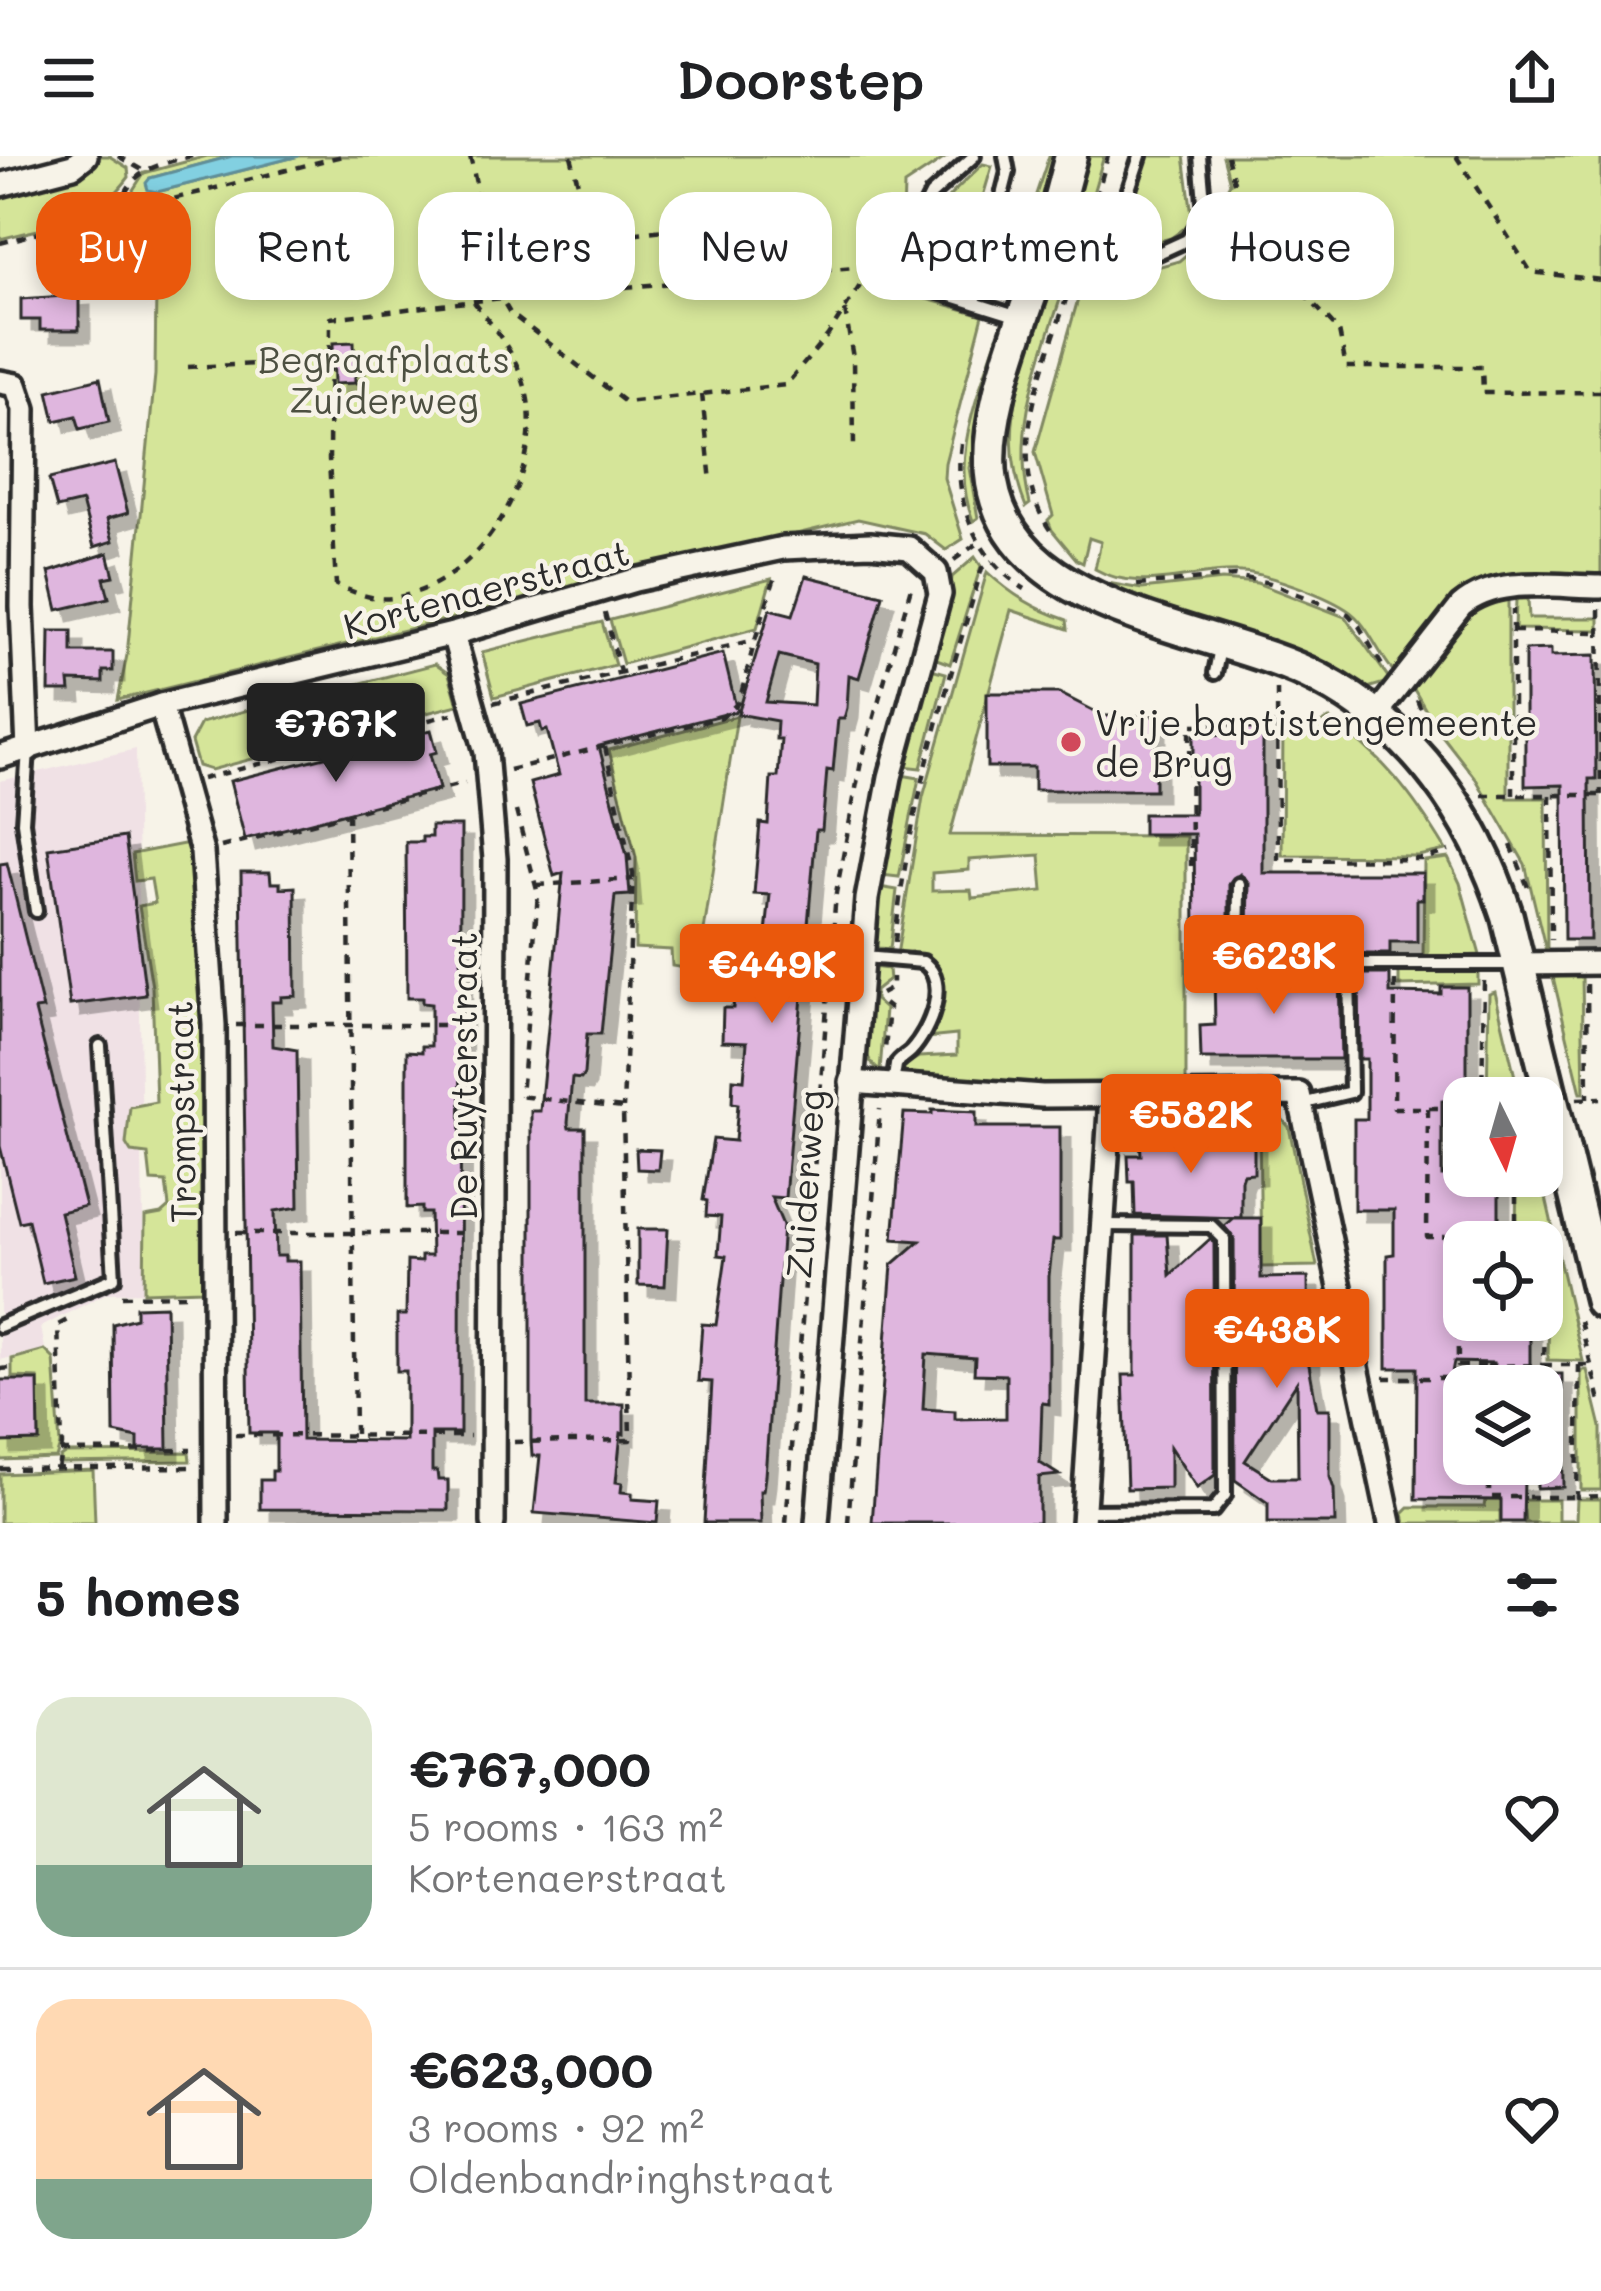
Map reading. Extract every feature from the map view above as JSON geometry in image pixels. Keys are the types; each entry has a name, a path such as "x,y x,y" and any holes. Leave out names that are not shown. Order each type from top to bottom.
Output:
{"street":[{"path":"0,185 73,166 86,156"},
{"path":"1055,192 1071,156"},
{"path":"1014,300 991,449 998,503 1020,547 1046,572 1086,594 1320,679 1375,716 1422,758 1460,811 1538,964 1601,1302"},
{"path":"0,382 16,385 24,409 11,610 28,750"},
{"name":"Kortenaerstraat","path":"0,757 161,705 783,548 870,544 909,548 936,572"},
{"name":"Zuiderweg","path":"817,1523 867,898 890,777 940,595 936,572"},
{"path":"1375,716 1461,605 1487,590 1600,587"},
{"name":"De Ruyterstraat","path":"452,634 497,774 493,1523"},
{"name":"Trompstraat","path":"161,705 202,852 214,1025 216,1523"},
{"path":"1538,964 1594,963"},
{"path":"851,1082 974,1093 1299,1094 1390,1523"},
{"path":"1083,1517 1111,1096"}],"lane":[{"path":"934,192 974,156"},
{"path":"975,302 1008,172 1005,156"},
{"path":"1128,192 1140,156"},
{"path":"1162,251 1187,240 1205,213 1200,156"},
{"path":"970,300 1009,314"},
{"path":"1215,673 1236,645"},
{"path":"28,750 23,822 36,911"},
{"path":"1239,884 1238,964 1538,964"},
{"path":"861,957 923,962 937,981 930,1019 888,1084"},
{"path":"1300,1104 1351,1092 1349,963"},
{"path":"0,1326 114,1278 100,1046"},
{"path":"1083,1517 1213,1510 1225,1495 1224,1239 1211,1226 1104,1225"}],"path":[{"path":"118,156 142,170"},
{"path":"126,192 142,170 192,156"},
{"path":"191,193 342,156"},
{"path":"470,156 478,192"},
{"path":"571,156 592,238 659,231"},
{"path":"1098,192 1108,156"},
{"path":"1227,156 1248,233 1270,250 1278,266 1339,331 1346,367 1482,367 1483,393 1601,392"},
{"path":"1456,156 1531,272 1601,280"},
{"path":"0,243 36,233"},
{"path":"502,300 510,313 625,402 786,385 856,293"},
{"path":"474,302 520,369 529,408 517,491 494,530 441,579 399,597 367,598 336,585 329,460 330,318 488,300"},
{"path":"1009,314 1014,300"},
{"path":"1052,533 1034,507 1026,435 1066,300"},
{"path":"845,310 853,358 854,448"},
{"path":"188,367 329,362"},
{"path":"702,394 711,482"},
{"name":"Zuiderweg","path":"848,1523 888,1084 889,1008 880,1001 881,993 892,988 901,880 922,782 982,568 992,561 978,542 936,572"},
{"path":"202,852 722,717 734,709 783,548"},
{"path":"786,1523 836,892 861,762 912,574"},
{"path":"1120,584 1235,576 1289,590 1348,614 1382,665 1416,698 1432,730"},
{"path":"1513,795 1514,587"},
{"path":"1482,795 1601,795 1600,587"},
{"path":"600,591 620,672"},
{"path":"1513,632 1600,632"},
{"path":"184,784 755,640"},
{"path":"307,670 331,744"},
{"path":"1277,677 1278,860 1424,860 1458,848"},
{"path":"1191,866 1190,725 1278,725"},
{"path":"0,1469 58,1468 355,1435 630,1439 623,1108 633,879 630,847 605,747"},
{"path":"497,774 536,886 521,1096"},
{"path":"1472,779 1492,812"},
{"path":"1538,964 1550,795"},
{"path":"348,813 355,1435"},
{"path":"1502,830 1522,866 1532,906"},
{"path":"536,886 633,879"},
{"path":"1482,1077 1485,963"},
{"path":"1588,1098 1594,963"},
{"path":"1395,964 1394,1108 1443,1108"},
{"path":"214,1025 495,1025"},
{"path":"495,1096 623,1108"},
{"path":"1580,1117 1576,1099 1601,1098"},
{"path":"1428,1108 1427,1237 1443,1237"},
{"path":"216,1233 494,1233"},
{"path":"107,1296 192,1294 216,1302"},
{"path":"58,1468 58,1325 74,1316"},
{"path":"1544,1365 1545,1341"},
{"path":"1563,1365 1591,1365"},
{"path":"1577,1497 1579,1365"},
{"path":"0,1369 11,1368"},
{"path":"1358,1379 1443,1378"},
{"path":"60,1451 214,1450"},
{"path":"1489,1485 1489,1497 1601,1496"}],"shaded area":[{"path":"136,749 144,1292 107,1293 41,1327 45,1349 0,1360 0,781"}],"green space":[{"path":"94,156 109,156 128,168 129,177 116,192 36,192 36,230 0,239 0,192"},
{"name":"Begraafplaats Zuiderweg","path":"207,156 232,156 150,178 157,192 134,192 144,173"},
{"name":"Begraafplaats Zuiderweg","path":"299,156 948,156 904,185 904,192 856,192 856,300 930,300 983,315 945,463 944,478 963,539 946,550 925,534 858,519 118,700 127,655 155,375 156,300 191,300 191,192 157,192"},
{"path":"1049,156 1058,156 1048,192 1037,192"},
{"path":"1089,156 1104,156 1093,192 1078,192"},
{"path":"1147,156 1184,156 1189,192 1186,227 1162,240 1162,192 1137,192"},
{"path":"1223,156 1601,156 1601,578 1529,576 1476,584 1461,592 1397,675 1354,615 1295,586 1241,572 1148,581 1112,576 1095,569 1101,542 1089,538 1083,563 1077,560 1048,520 1053,515 1035,452 1078,300 1162,300 1162,266 1186,255 1186,300 1394,300 1394,192 1225,192 1230,183"},
{"path":"983,164 992,166 984,192 954,192"},
{"path":"1048,300 1060,300 1027,419 1024,447 1030,504 1026,507 1012,450 1024,371"},
{"path":"997,337 1003,338 969,468 978,518 973,521 966,498 965,451"},
{"path":"975,557 981,566 950,664 934,658 952,577"},
{"path":"987,572 1024,600 1067,620 1068,629 1011,610 950,835 1186,836 1186,1086 1023,1086 889,1074 919,1057 957,1055 957,1035 927,1038 941,1002 935,968 911,952 897,955 923,797","holes":["1040,855 1043,891 972,898 971,890 932,891 932,873 969,870 969,860"]},
{"path":"771,579 757,628 623,664 610,620"},
{"path":"1222,580 1257,583 1345,617 1391,681 1361,690 1104,588 1107,583 1142,589"},
{"path":"1508,595 1508,798 1546,798 1547,955 1525,864 1476,779 1436,728 1412,686 1476,606"},
{"path":"1516,599 1528,599 1529,618 1599,618 1599,630 1515,629"},
{"path":"602,622 615,665 494,697 482,652"},
{"path":"435,664 449,674 458,705 333,737 319,694"},
{"path":"931,669 946,673 921,768 903,766"},
{"path":"310,693 323,740 211,770 198,766 191,742 201,723"},
{"path":"737,716 698,970 672,966 671,950 635,948 636,857 609,750"},
{"path":"1329,719 1395,777 1446,850 1418,856 1282,855 1283,728 1312,730"},
{"path":"901,775 919,778 899,877 881,875"},
{"path":"194,842 200,955 202,1290 144,1292 145,1217 169,1207 166,1182 151,1181 148,1154 131,1152 126,1144 130,1107 156,1102 152,987 139,906 155,903 151,879 135,881 132,854"},
{"path":"1448,858 1480,955 1423,958 1424,861"},
{"path":"879,887 897,890 890,949 872,943"},
{"path":"872,967 888,969 889,980 875,991 875,1000 885,1009 880,1071 871,1063 864,1038"},
{"path":"1399,968 1478,969 1478,984 1399,986"},
{"path":"1582,975 1584,1093 1553,977"},
{"path":"1495,992 1515,1077 1487,1077 1489,994"},
{"path":"1259,1120 1283,1120 1289,1127 1317,1266 1261,1267"},
{"path":"1517,1197 1546,1197 1551,1221 1516,1221"},
{"path":"1563,1276 1583,1361 1548,1360 1548,1341 1563,1341"},
{"path":"45,1350 54,1359 60,1445 56,1458 0,1460 0,1441 39,1440 38,1378 12,1377 12,1359"},
{"path":"1581,1370 1587,1370 1601,1427 1601,1490 1581,1490"},
{"path":"189,1452 190,1461 61,1463 60,1457 66,1453"},
{"path":"93,1470 95,1523 0,1523 0,1474"},
{"path":"1577,1499 1601,1499 1601,1523 1525,1523 1524,1511 1500,1511 1500,1523 1405,1523 1403,1513 1409,1507 1485,1507 1486,1500 1558,1500 1558,1520 1576,1520"}],"water":[{"path":"232,156 299,156 157,192 148,190 150,178"}],"building":[{"path":"21,299 79,300 79,330 40,330 40,320 21,320"},
{"path":"354,342 355,383 334,384 333,343"},
{"path":"100,378 109,422 80,429 76,416 55,421 48,391"},
{"path":"115,463 128,513 107,519 113,541 94,547 82,502 57,508 49,479"},
{"path":"108,553 114,576 104,578 109,598 58,610 49,572"},
{"path":"806,576 883,595 859,678 849,675 847,708 844,719 838,719 833,771 827,770 822,830 816,830 785,1198 771,1197 783,1225 761,1523 704,1523 712,1382 698,1381 702,1324 716,1325 726,1256 718,1255 721,1217 706,1216 707,1201 703,1200 713,1139 735,1141 738,1104 732,1103 733,1079 744,1080 747,1042 722,1041 723,1008 733,1008 737,959 763,962 770,895 754,894 760,823 768,824 771,777 778,777 781,739 776,739 777,721 738,714 770,609 793,615","holes":["779,655 815,664 813,705 766,702"]},
{"path":"50,631 72,631 72,652 113,652 113,671 103,671 103,682 69,681 70,691 49,691"},
{"path":"1551,649 1551,656 1595,655 1596,779 1589,779 1590,940 1564,940 1563,785 1525,786 1525,650"},
{"path":"723,653 737,711 599,746 627,856 630,895 615,896 601,1034 587,1034 584,1074 581,1079 572,1078 568,1123 569,1128 585,1128 585,1404 624,1404 616,1482 622,1483 621,1492 632,1493 632,1499 659,1501 657,1523 534,1513 540,1456 532,1456 531,1441 531,1111 540,1111 563,873 554,876 530,783 559,775 547,730 542,731 540,723 527,726 521,704"},
{"name":"Vrije baptistengemeente de Brug","path":"987,693 1059,693 1104,716 1155,716 1155,790 1034,790 1034,767 987,767"},
{"path":"1237,729 1263,729 1263,873 1423,873 1423,899 1417,899 1417,942 1390,942 1390,954 1253,954 1253,932 1248,932 1249,883 1240,874 1229,883 1229,932 1195,932 1194,834 1143,834 1143,814 1194,814 1194,735 1237,734"},
{"path":"431,730 437,752 430,754 439,789 245,839 230,781"},
{"path":"431,826 461,826 460,1433 432,1433 432,1471 437,1471 438,1480 448,1480 448,1510 260,1509 260,1480 272,1480 272,1471 276,1471 276,1433 249,1433 241,872 270,872 271,883 295,887 296,996 272,1002 273,1046 297,1050 299,1207 275,1211 276,1256 300,1261 302,1440 406,1441 406,1371 397,1371 397,1315 406,1315 407,1261 421,1262 421,1256 431,1256 430,1213 422,1213 422,1207 407,1208 407,1051 422,1052 422,1046 431,1046 431,1004 422,1003 422,998 407,998 406,842 431,837"},
{"path":"125,837 146,995 70,1005 48,848"},
{"path":"7,863 43,1009 35,1010 85,1206 60,1212 75,1276 43,1283 28,1220 19,1222 0,1146 0,864"},
{"path":"1214,971 1339,974 1341,1059 1201,1059 1200,1026 1215,1025"},
{"path":"1359,974 1390,974 1390,993 1441,994 1441,987 1467,987 1467,1077 1443,1077 1443,1197 1499,1197 1499,1221 1443,1221 1443,1341 1530,1341 1530,1365 1443,1365 1443,1485 1524,1485 1523,1522 1501,1522 1501,1500 1416,1499 1417,1368 1387,1368 1387,1255 1394,1254 1394,1210 1354,1210 1354,1119 1367,1119 1367,1059 1360,1059"},
{"path":"932,1110 976,1112 976,1127 1060,1127 1060,1240 1053,1240 1049,1276 1049,1404 1042,1403 1040,1463 1059,1475 1039,1477 1039,1523 872,1523 892,1265 920,1241 893,1239 904,1113 932,1114","holes":["926,1354 975,1358 974,1374 1006,1375 1006,1418 955,1419 955,1411 923,1409"]},
{"path":"1254,1136 1254,1173 1243,1174 1241,1180 1241,1218 1135,1215 1128,1155 1141,1155 1140,1138"},
{"path":"636,1149 660,1150 658,1170 637,1169"},
{"path":"1233,1218 1261,1218 1261,1278 1308,1277 1309,1365 1317,1409 1330,1409 1335,1523 1268,1523 1268,1503 1235,1480 1234,1239 1224,1226","holes":["1297,1382 1298,1478 1272,1478 1245,1461"]},
{"path":"638,1229 668,1229 665,1286 638,1285"},
{"path":"1135,1235 1167,1235 1170,1275 1210,1239 1214,1243 1215,1475 1197,1488 1170,1447 1170,1488 1127,1489 1123,1375 1135,1375"},
{"path":"166,1306 168,1449 138,1449 138,1438 114,1433 113,1324 136,1318 136,1307"},
{"path":"0,1380 38,1380 39,1441 0,1442"}],"place":[{"name":"Vrije baptistengemeente de Brug","path":"1071,742"}]}
